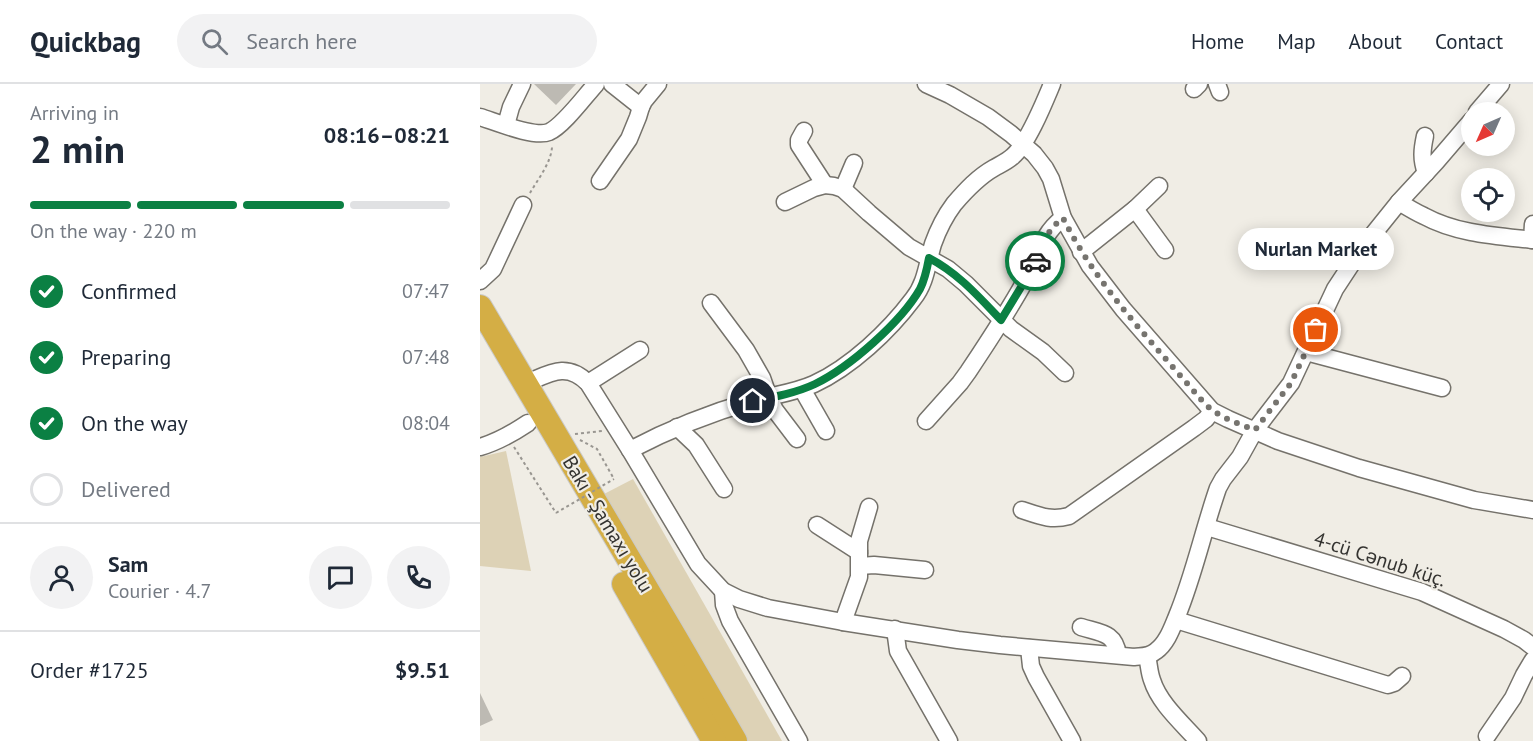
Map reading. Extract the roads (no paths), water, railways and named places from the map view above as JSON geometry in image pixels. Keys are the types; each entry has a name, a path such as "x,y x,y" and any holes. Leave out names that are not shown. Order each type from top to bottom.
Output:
{"highway":[{"name":"Bakı - Şamaxı yolu","path":"480,307 735,741"},
{"name":"Bakı - Şamaxı yolu","path":"480,339 714,741"}],"street":[{"path":"506,125 511,107 522,84"},
{"path":"480,117 535,133 548,132 562,121 596,84"},
{"path":"612,84 640,106"},
{"path":"600,181 629,139 640,106 658,84"},
{"path":"926,84 988,117 1034,154 1051,178 1063,218 1081,252 1123,309 1212,411 1278,441 1359,468 1474,500 1533,510"},
{"path":"630,450 677,426 753,401 787,394 816,384 846,364 877,338 898,318 920,290 938,232 954,204 980,177 1016,154 1052,84"},
{"path":"1486,102 1501,84"},
{"path":"804,131 799,145 825,185"},
{"path":"524,384 551,373 564,371 580,375 588,383 698,564 723,591 739,599 768,608 958,640 1134,657 1147,656 1156,652 1164,643 1176,620 1223,479 1240,457 1255,430 1291,383 1335,289 1362,248 1461,132"},
{"path":"1425,136 1422,161 1426,172"},
{"path":"843,189 854,163"},
{"path":"785,202 825,185 843,189 909,247 948,269 1011,329 1043,352 1065,373"},
{"path":"1081,252 1135,209 1159,186"},
{"path":"1400,202 1424,217 1443,224 1484,234 1533,235"},
{"path":"480,281 493,269 523,205"},
{"path":"1135,209 1165,250"},
{"path":"926,421 960,383 1026,279 1047,234 1063,218"},
{"path":"711,303 746,350 782,421 797,440"},
{"path":"588,383 640,350"},
{"path":"1306,352 1442,388"},
{"path":"802,389 826,431"},
{"path":"1022,510 1049,519 1069,516 1194,428 1212,411"},
{"path":"480,447 507,436 528,423"},
{"path":"677,426 696,445 724,489"},
{"path":"843,622 860,577 860,541 869,507"},
{"path":"818,525 860,559 874,565 925,570"},
{"name":"4-cü Cənub küç.","path":"1207,527 1422,592 1504,629 1533,647"},
{"path":"723,591 724,606 730,621 799,741"},
{"path":"1176,620 1388,685 1402,676"},
{"path":"1081,627 1107,635 1114,640 1118,655"},
{"path":"895,629 898,651 950,741"},
{"path":"1029,648 1031,666 1036,677 1072,741"},
{"path":"1147,656 1151,679 1156,691 1198,741"},
{"path":"1487,736 1513,698 1533,660"}],"place":[{"name":"Nurlan Market","path":"1316,330"}]}
